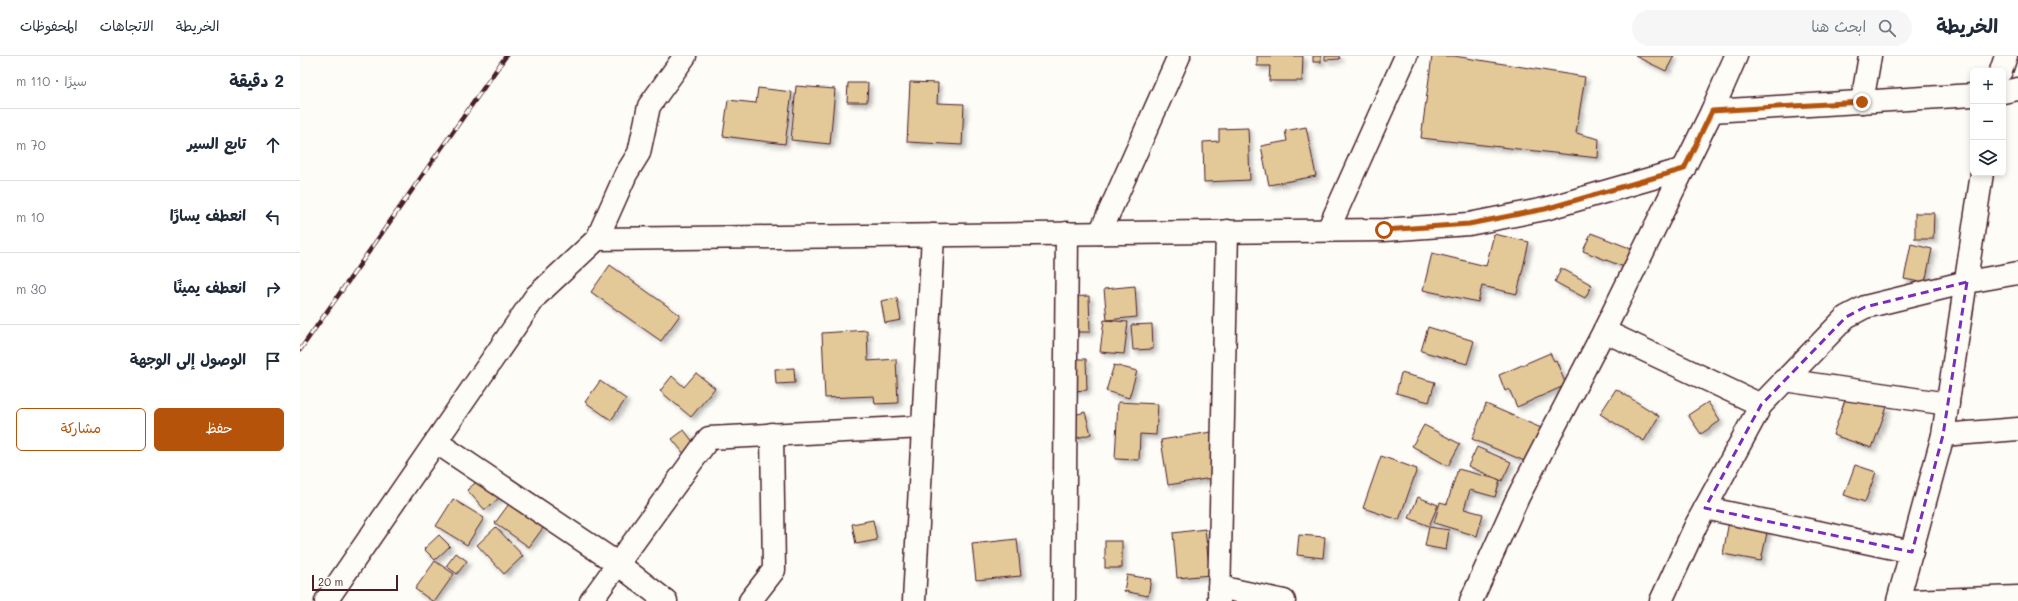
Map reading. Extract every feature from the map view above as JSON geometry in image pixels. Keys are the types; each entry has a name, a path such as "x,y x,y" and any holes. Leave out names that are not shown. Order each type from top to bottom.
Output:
{"street":[{"path":"326,601 536,296 597,239 626,174 639,153 649,106 685,56"},
{"path":"1100,233 1179,56"},
{"path":"1328,230 1406,56"},
{"path":"1471,601 1518,498 1604,331 1684,169 1736,56"},
{"path":"1862,102 1870,56"},
{"path":"2002,68 2006,56"},
{"path":"2006,92 2018,90"},
{"path":"1712,111 1970,95"},
{"path":"597,239 1384,230 1469,224 1545,209 1684,169"},
{"path":"1898,601 1943,435 1982,176"},
{"path":"1227,231 1219,594 1284,601"},
{"path":"1064,601 1067,234"},
{"path":"914,601 933,235"},
{"path":"1662,601 1705,508 1761,405 1846,317 1865,307 1966,282 2018,273"},
{"path":"1604,331 1761,405"},
{"path":"1784,380 1948,404"},
{"path":"591,601 709,438 922,427"},
{"path":"1943,435 2018,429"},
{"path":"750,601 774,570 772,434"},
{"path":"436,442 618,564 666,601"},
{"path":"1705,508 1912,552"},
{"path":"1909,601 2018,597"}],"highlighted area":[{"path":"1967,282 1943,435 1912,552 1705,508 1761,405 1846,317 1865,307"}],"building":[{"path":"1257,56 1303,56 1302,81 1269,81 1270,66 1257,66"},
{"path":"1313,56 1321,56 1321,62 1313,62"},
{"path":"1325,56 1339,56 1340,59 1325,60"},
{"path":"1432,56 1454,56 1585,77 1576,133 1599,139 1598,158 1421,138"},
{"path":"1635,56 1674,56 1666,71"},
{"path":"910,82 938,83 937,103 964,104 962,145 907,142"},
{"path":"848,83 868,83 867,102 847,102"},
{"path":"796,86 835,89 830,144 791,140"},
{"path":"758,88 792,92 785,144 723,136 728,100 756,103"},
{"path":"1306,127 1316,176 1269,185 1261,146 1287,141 1285,131"},
{"path":"1248,128 1250,180 1204,182 1203,142 1219,141 1219,129"},
{"path":"1915,213 1934,213 1933,239 1915,239"},
{"path":"1591,233 1632,249 1624,267 1583,251"},
{"path":"1494,234 1529,242 1517,294 1482,286 1478,302 1423,290 1432,253 1486,266"},
{"path":"1911,244 1932,249 1925,283 1904,279"},
{"path":"610,265 680,315 661,341 591,292"},
{"path":"1561,268 1592,285 1585,298 1555,282"},
{"path":"1135,286 1137,317 1107,320 1104,289"},
{"path":"1089,296 1090,332 1063,332 1062,297"},
{"path":"897,298 901,320 885,323 881,301"},
{"path":"1104,320 1128,322 1124,354 1100,352"},
{"path":"1152,324 1153,349 1133,350 1131,325"},
{"path":"1428,327 1474,341 1467,364 1421,351"},
{"path":"867,330 868,361 896,359 898,403 875,404 874,396 825,398 822,333"},
{"path":"1550,353 1554,361 1556,360 1566,385 1517,407 1509,389 1505,391 1499,375"},
{"path":"1069,359 1086,359 1087,390 1071,391"},
{"path":"1114,365 1137,371 1129,398 1106,391"},
{"path":"794,368 795,383 776,384 775,369"},
{"path":"696,373 715,388 691,417 660,391 672,376 684,387"},
{"path":"1401,373 1435,382 1429,402 1396,393"},
{"path":"600,381 626,399 611,420 585,402"},
{"path":"1616,389 1659,416 1644,441 1600,414"},
{"path":"1847,394 1887,407 1872,448 1833,435"},
{"path":"1118,402 1158,404 1156,435 1140,434 1139,460 1115,459"},
{"path":"1708,402 1720,421 1701,434 1688,415"},
{"path":"1486,404 1541,428 1527,462 1472,439"},
{"path":"1085,412 1091,434 1074,439 1067,417"},
{"path":"1424,425 1460,444 1448,466 1412,446"},
{"path":"684,430 696,446 685,455 672,439"},
{"path":"1211,432 1218,477 1168,485 1161,440"},
{"path":"1477,447 1511,462 1502,481 1468,466"},
{"path":"1381,456 1417,469 1399,520 1363,508"},
{"path":"1855,465 1876,472 1865,502 1844,495"},
{"path":"1458,469 1500,480 1495,497 1470,490 1464,509 1483,514 1477,536 1434,523 1440,502 1447,504"},
{"path":"488,472 506,492 485,510 467,490"},
{"path":"517,493 551,517 529,547 495,523"},
{"path":"1418,497 1438,505 1429,526 1409,518"},
{"path":"453,499 484,518 467,545 436,526"},
{"path":"873,520 877,540 856,544 852,524"},
{"path":"1729,521 1768,528 1761,561 1723,554"},
{"path":"496,527 523,556 504,574 477,545"},
{"path":"1429,527 1449,530 1446,550 1425,546"},
{"path":"1205,529 1210,575 1177,578 1173,533"},
{"path":"439,535 450,546 435,560 424,549"},
{"path":"1299,535 1325,537 1323,558 1297,555"},
{"path":"1017,539 1021,576 976,580 972,544"},
{"path":"1105,541 1122,541 1122,568 1105,568"},
{"path":"456,553 467,561 457,574 446,566"},
{"path":"435,561 454,574 435,601 432,601 415,589"},
{"path":"1127,575 1151,579 1148,596 1124,591"}],"railway":[{"path":"300,350 506,56"}],"route":[{"path":"1384,230 1469,224 1545,209 1684,169 1712,111 1862,102"}]}
